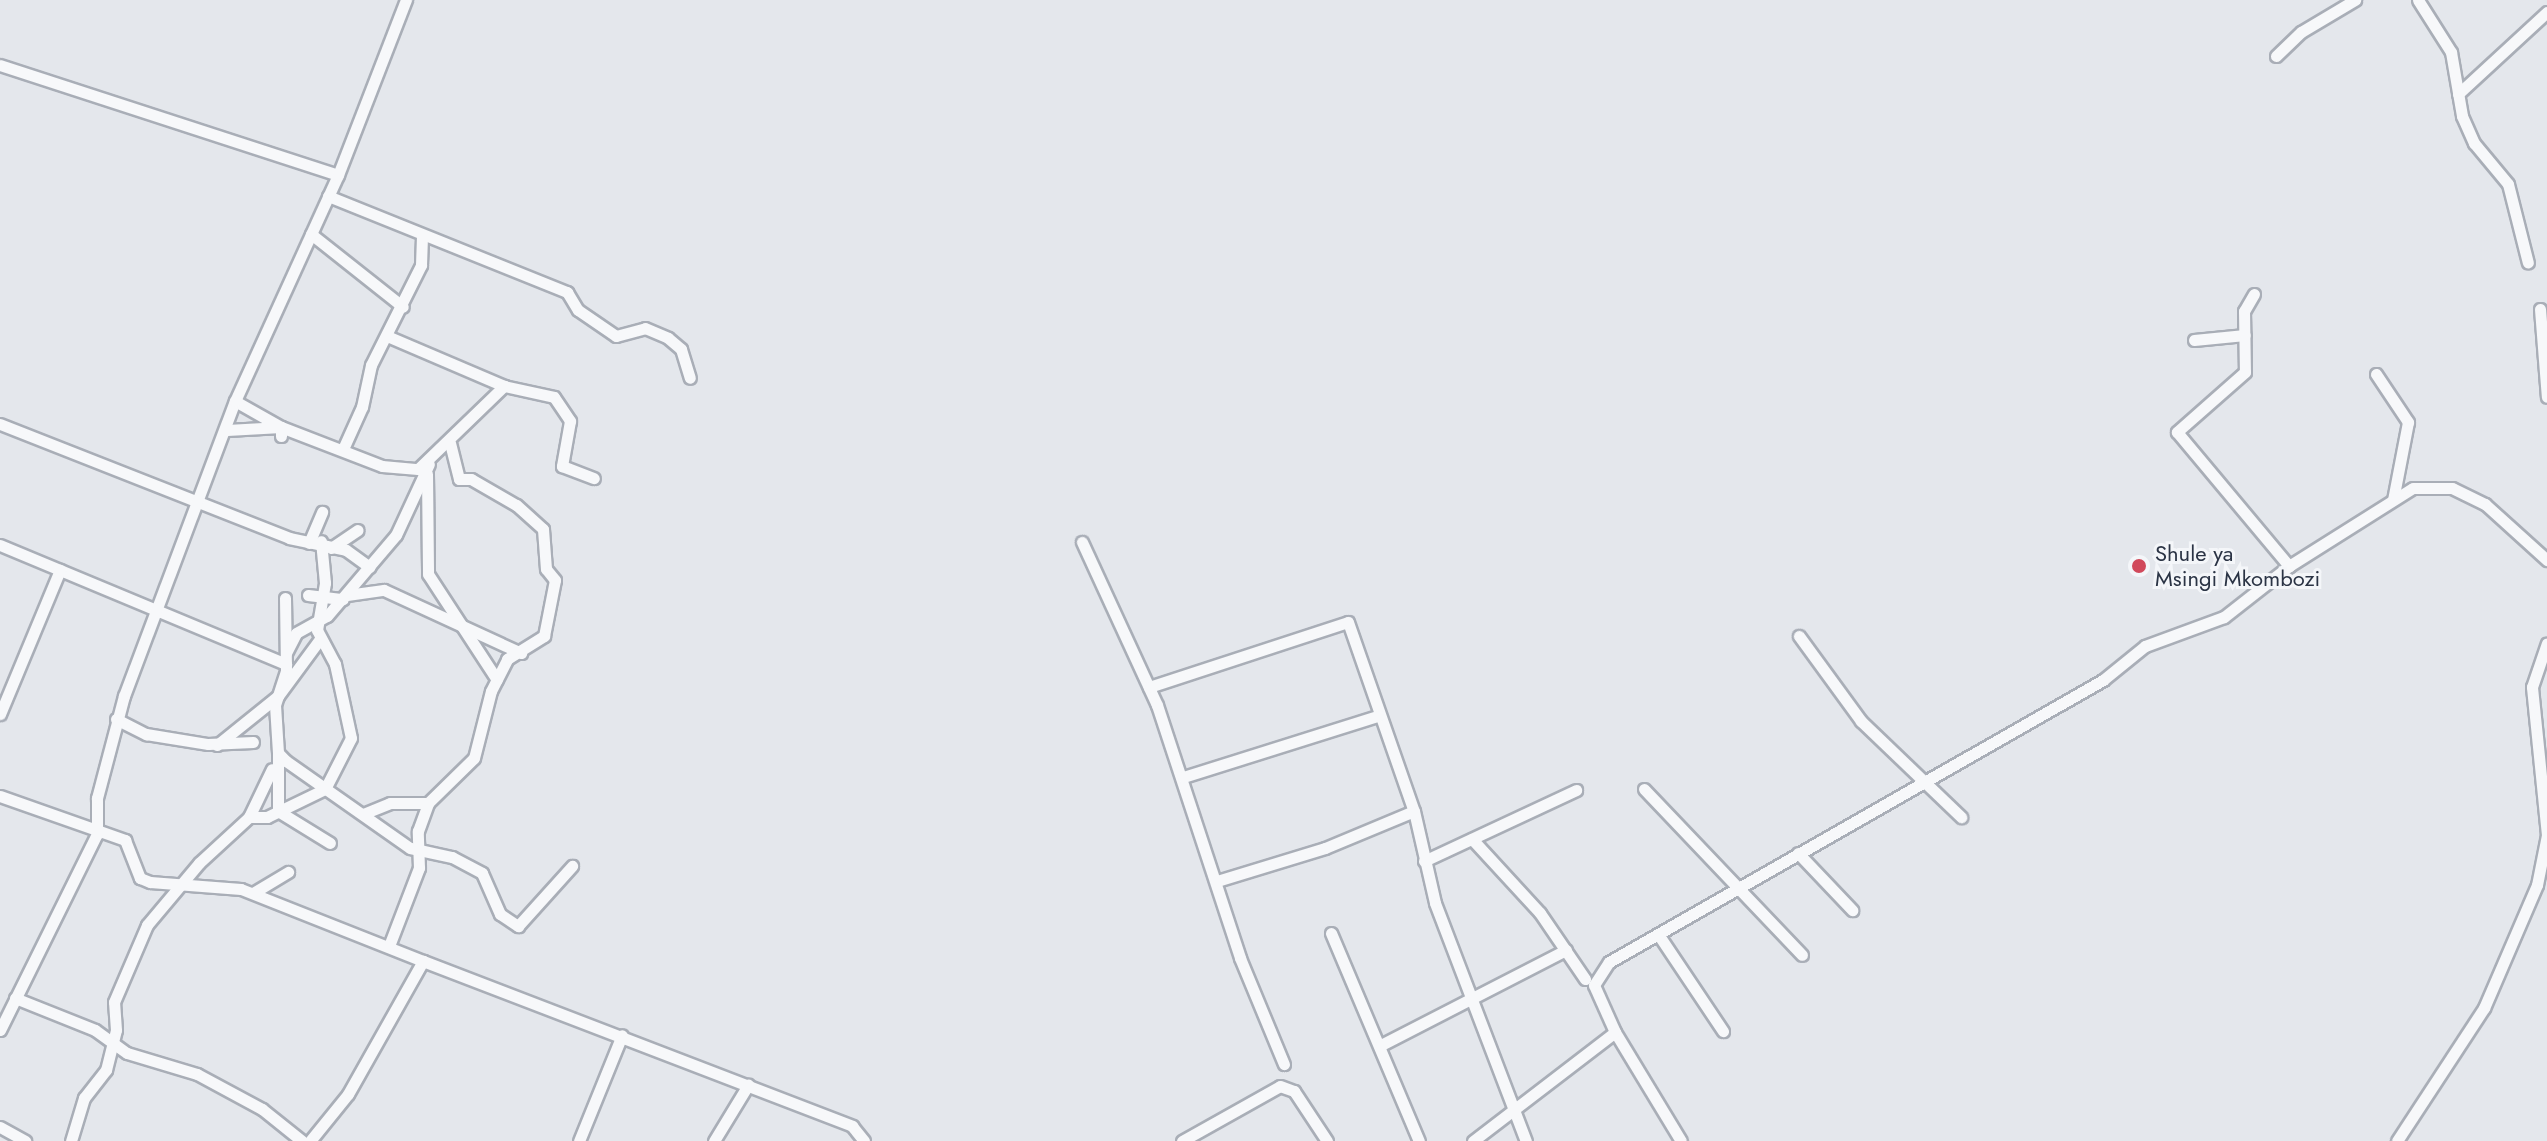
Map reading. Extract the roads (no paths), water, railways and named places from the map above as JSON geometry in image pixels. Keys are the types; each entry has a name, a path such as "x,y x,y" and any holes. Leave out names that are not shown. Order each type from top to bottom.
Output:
{"street":[{"path":"0,1030 97,834 97,798 116,719 227,430 235,401 338,175 406,0"},
{"path":"2276,56 2301,32 2355,0"},
{"path":"2418,0 2443,33 2474,143 2512,195 2528,263"},
{"path":"2458,94 2547,12"},
{"path":"0,65 338,175"},
{"path":"328,196 567,292 578,310 616,336 645,328 668,338 681,349 690,378"},
{"path":"311,234 403,307"},
{"path":"343,449 387,336 421,265 422,236"},
{"path":"2254,294 2244,311 2245,372 2177,432 2289,566"},
{"path":"2540,309 2547,397"},
{"path":"2194,340 2245,335"},
{"path":"387,336 504,386 554,397 570,421 562,466 594,478"},
{"path":"2376,374 2408,422 2393,500"},
{"path":"278,811 278,696 286,658 296,633 320,620 345,597 396,535 428,469 504,386"},
{"path":"235,401 281,431"},
{"path":"0,424 309,543 321,541 334,545 369,567"},
{"path":"227,430 281,431 343,449 397,470 428,469"},
{"path":"389,946 415,880 428,803 474,758 497,680 507,659 544,636 555,580 546,569 543,529 516,505 471,479 459,479 450,443"},
{"path":"428,469 428,574 438,596 470,631 497,680"},
{"path":"1681,1141 1615,1032 1595,975 1658,934 1920,781 2103,680 2145,646 2224,617 2289,566 2413,488 2452,488 2485,504 2547,560"},
{"path":"309,543 322,512"},
{"path":"322,557 334,545 358,530"},
{"path":"249,817 278,811 325,789 352,723 335,664 320,639 321,541"},
{"path":"1082,542 1149,687 1183,777 1255,998 1284,1064"},
{"path":"0,545 286,658"},
{"path":"0,714 60,570"},
{"path":"308,595 345,597 384,590 521,653"},
{"path":"285,598 282,630 286,658"},
{"path":"1149,687 1348,622 1378,716 1414,811 1424,861 1526,1141"},
{"path":"282,630 296,633"},
{"path":"1799,636 1861,721 1920,781 1961,817"},
{"path":"217,745 278,696 320,639"},
{"path":"2397,1141 2484,1008 2537,885 2547,835 2532,687 2547,643"},
{"path":"1183,777 1378,716"},
{"path":"116,719 146,734 217,745 253,742"},
{"path":"278,753 325,789 419,850 482,873 500,914 518,926 572,866"},
{"path":"71,1141 84,1098 106,1070 123,971 147,925 182,884 249,817 278,753"},
{"path":"1644,789 1802,955"},
{"path":"1424,861 1576,790"},
{"path":"0,796 97,834 125,840 140,878 253,893 852,1126 864,1141"},
{"path":"363,814 390,803 428,803"},
{"path":"278,811 330,843"},
{"path":"1217,881 1325,848 1414,811"},
{"path":"1472,839 1566,950 1585,979"},
{"path":"1798,853 1852,910"},
{"path":"253,893 288,872"},
{"path":"1331,933 1381,1045 1419,1141"},
{"path":"1658,934 1723,1031"},
{"path":"1381,1045 1566,950"},
{"path":"310,1141 348,1094 423,961"},
{"path":"15,998 113,1042 197,1074 262,1109 302,1141"},
{"path":"1473,1141 1515,1112 1615,1032"},
{"path":"579,1141 622,1035"},
{"path":"714,1141 748,1085"},
{"path":"1182,1141 1280,1086 1294,1091 1327,1141"},
{"path":"0,1127 25,1141"}],"place":[{"name":"Shule ya Msingi Mkombozi","path":"2139,566"}]}
